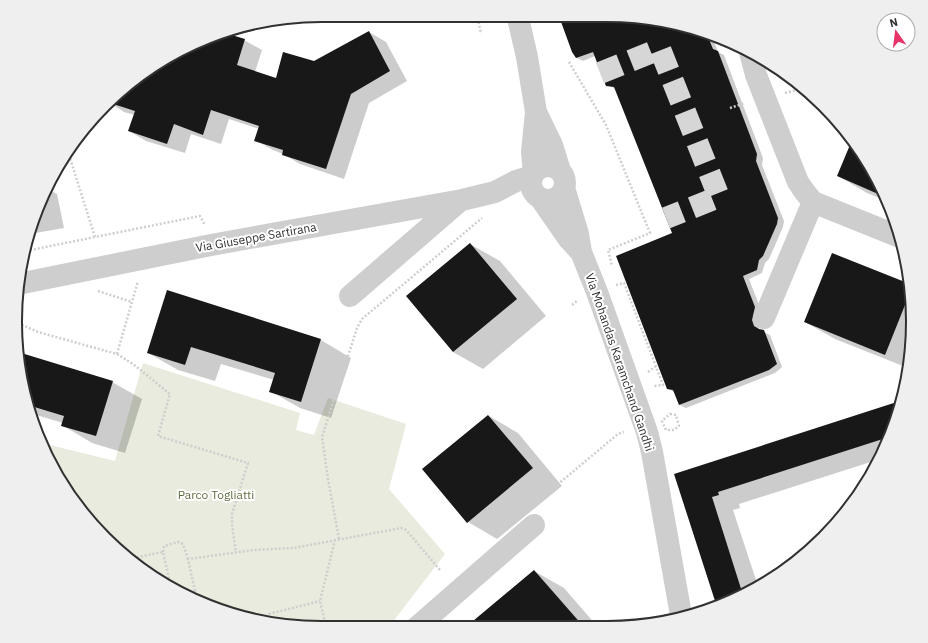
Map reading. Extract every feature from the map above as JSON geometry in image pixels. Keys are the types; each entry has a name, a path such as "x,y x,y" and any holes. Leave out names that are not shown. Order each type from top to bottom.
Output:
{"street":[{"name":"Via Mohandas Karamchand Gandhi","path":"519,22 527,57 536,112 532,152 533,174"},
{"path":"752,60 756,75 798,182 804,191 813,202 893,234"},
{"name":"Via Mohandas Karamchand Gandhi","path":"536,112 552,145 578,234 581,252 597,292 647,432 652,452 680,612"},
{"path":"544,166 550,166 562,180 557,198 546,200 539,198 533,193 530,182 533,174 544,166"},
{"name":"Via Giuseppe Sartirana","path":"25,283 211,245 462,200 495,192 533,174"},
{"name":"Via Giuseppe Sartirana","path":"495,192 539,198"},
{"name":"Via Mohandas Karamchand Gandhi","path":"539,198 568,238 581,252"},
{"path":"350,296 462,200"},
{"path":"764,318 813,202"},
{"path":"424,621 534,525"}],"path":[{"path":"479,22 481,34"},
{"path":"569,62 606,125 650,233 608,250 613,271"},
{"path":"730,108 739,104"},
{"path":"70,158 95,237"},
{"path":"31,250 200,216 208,230 211,245"},
{"path":"325,621 320,601 337,540 322,437 357,328 362,319 485,216"},
{"path":"117,354 139,277"},
{"path":"615,278 616,285 624,283 663,384"},
{"path":"96,290 132,302"},
{"path":"22,325 38,332 117,354 133,364 170,394 158,436 248,463 232,514 236,553"},
{"path":"670,414 676,415 679,426 674,430 666,430 662,421 670,414"},
{"path":"539,500 618,434"},
{"path":"188,559 254,550 294,548 401,528 406,530 440,570"},
{"path":"169,579 163,552 164,546 178,542 183,544 195,591"},
{"path":"137,557 163,552"},
{"path":"270,616 269,614 320,601"}],"green space":[{"name":"Parco Togliatti","path":"143,363 300,413 296,430 314,435 328,398 406,424 389,489 445,554 394,621 302,620 244,611 207,598 172,581 155,571 124,547 96,519 72,488 49,445 115,461"}],"building":[{"path":"561,22 626,23 665,28 684,32 709,41 713,49 718,51 757,154 756,161 778,218 777,224 763,256 759,260 757,270 743,276 755,307 752,320 754,326 764,330 777,364 769,370 679,405 673,390 667,389 616,256 672,233 614,87 606,86 593,52 576,58 572,52"},
{"path":"369,31 390,71 351,94 326,169 282,155 283,150 254,141 259,126 211,110 203,135 174,124 167,144 128,131 135,111 115,105 139,84 172,62 207,45 233,35 245,39 237,65 276,78 283,52 314,61"},
{"path":"849,146 866,172 877,194 837,176"},
{"path":"470,243 517,299 453,352 406,296"},
{"path":"832,253 903,281 905,305 885,355 804,322"},
{"path":"167,290 321,339 301,402 269,392 275,373 191,347 185,365 147,353"},
{"path":"24,354 113,381 96,436 61,426 64,416 35,407 28,380"},
{"path":"895,403 881,439 718,492 719,495 712,497 741,589 715,600 674,474"},
{"path":"488,415 533,468 467,523 422,469"},
{"path":"534,570 579,621 473,621"}],"tunnel":[{"path":"600,73 660,49 719,197 666,218"}]}
